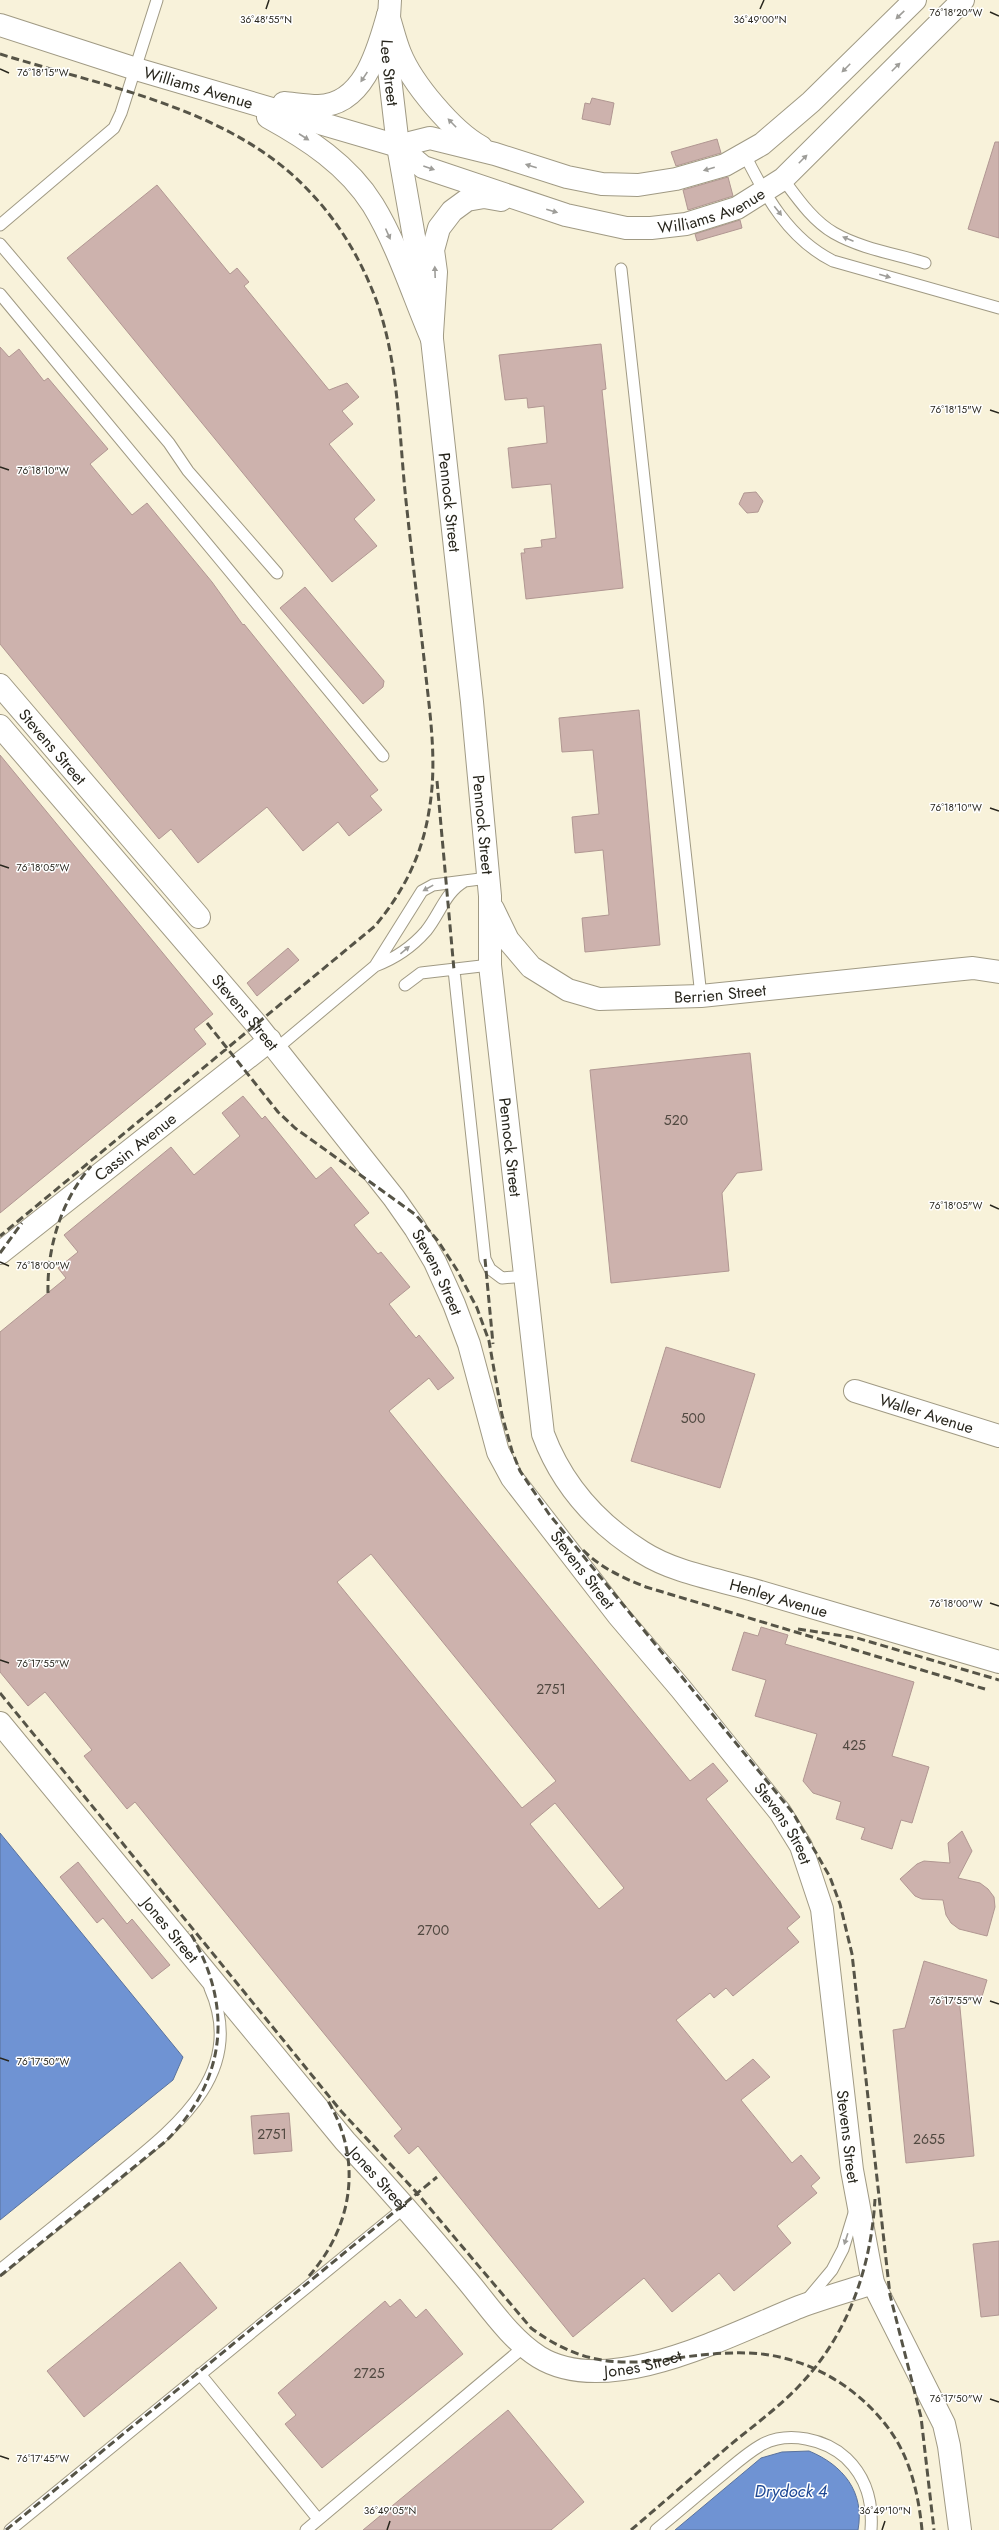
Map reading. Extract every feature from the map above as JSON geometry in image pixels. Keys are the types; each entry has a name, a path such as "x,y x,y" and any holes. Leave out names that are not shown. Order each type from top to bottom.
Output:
{"street":[{"path":"398,146 430,138 495,154 582,181 638,185 676,179 725,165 762,144 789,122 915,0"},
{"name":"Williams Avenue","path":"0,25 233,98 398,146 423,167 488,187 529,204 599,224 651,228 686,224 737,208 783,179 963,0"},
{"path":"389,7 400,53 408,69 424,91 460,131 476,144 495,154"},
{"path":"233,98 319,106 340,99 359,85 371,67 389,7"},
{"name":"Lee Street","path":"389,7 387,52 398,146"},
{"path":"233,98 317,146 362,190 383,223 432,339"},
{"name":"Pennock Street","path":"398,146 432,339 472,702 489,887 490,966 543,1434 556,1465 577,1497"},
{"path":"432,339 436,272 433,250 435,238 445,219 460,204 474,198 529,204"},
{"name":"Stevens Street","path":"0,685 199,917"},
{"name":"Stevens Street","path":"0,726 273,1044 416,1228 435,1262 454,1304 469,1344 486,1414 498,1452 512,1478 618,1615 681,1689 780,1812 802,1846 822,1909 858,2202 873,2283 944,2424 949,2446 955,2506 960,2530"},
{"name":"Berrien Street","path":"489,887 493,912 516,951 539,973 568,990 588,996 611,999 701,996 973,968 999,972"},
{"name":"Cassin Avenue","path":"0,1253 273,1044"},
{"name":"Waller Avenue","path":"855,1391 999,1436"},
{"name":"Henley Avenue","path":"577,1497 604,1525 641,1552 661,1562 868,1626 999,1662"},
{"name":"Jones Street","path":"0,1723 345,2141 405,2207 525,2346 547,2361 571,2368 600,2370 626,2368 688,2353 800,2307 873,2283"},
{"name":"Stevens Street","path":"952,2530 955,2506"}],"lane":[{"path":"0,225 114,128 122,113 157,0"},
{"path":"744,153 763,193 813,250 834,261 999,308"},
{"path":"783,179 811,214 834,233 872,248 925,263"},
{"path":"0,244 169,443 188,471 277,573"},
{"path":"621,269 701,996"},
{"path":"0,294 383,756"},
{"path":"375,966 422,891 433,885 466,881 489,887"},
{"path":"273,1044 375,966 394,958 421,936 453,890 466,881"},
{"path":"406,985 421,973 490,966"},
{"path":"454,970 485,1259 490,1269 502,1278 526,1276"},
{"path":"0,2270 166,2134 205,2090 218,2058 221,2038 219,2023 209,1984 185,1948"},
{"path":"800,2307 832,2270 843,2248 858,2202"},
{"path":"10,2530 405,2207"},
{"path":"306,2530 525,2346"},
{"path":"200,2374 318,2520"},
{"path":"656,2530 753,2450 774,2440 796,2438 818,2442 827,2446 850,2462 861,2477 871,2502 870,2530"}],"water":[{"path":"0,1833 183,2057 173,2080 0,2220"},
{"name":"Drydock 4","path":"809,2451 832,2464 849,2482 855,2492 858,2504 858,2530 675,2530 761,2458 782,2452"}],"building":[{"path":"592,98 614,103 610,125 582,119 585,103 590,104"},
{"path":"717,139 721,153 676,166 671,152"},
{"path":"995,142 999,142 999,238 968,229"},
{"path":"728,177 733,196 688,210 683,190"},
{"path":"157,185 230,274 237,268 249,282 244,286 329,390 347,383 359,397 342,411 353,424 329,444 375,500 354,519 377,546 332,582 67,258"},
{"path":"740,220 742,228 697,241 695,234"},
{"path":"601,344 606,389 602,390 623,588 526,599 521,553 525,553 524,549 542,547 541,540 556,538 551,484 512,488 508,448 547,443 544,406 528,408 527,398 505,400 499,355"},
{"path":"0,347 9,357 19,349 44,381 48,378 108,449 90,464 132,515 147,503 212,582 243,625 244,624 378,790 370,796 382,810 349,836 338,822 303,851 267,807 198,863 171,829 159,839 0,644"},
{"path":"756,492 763,501 758,512 747,513 739,504 744,493"},
{"path":"305,587 384,681 383,687 363,704 280,608"},
{"path":"639,710 660,945 585,952 582,918 609,915 603,850 575,853 572,817 599,814 593,750 562,752 559,718"},
{"path":"0,755 213,1014 194,1029 206,1044 0,1213"},
{"path":"288,948 299,960 257,996 247,983"},
{"path":"750,1053 762,1170 737,1173 722,1193 729,1271 611,1283 590,1070"},
{"path":"243,1096 262,1119 265,1116 316,1179 331,1167 369,1213 354,1225 378,1254 381,1252 410,1287 389,1304 416,1338 419,1335 454,1378 438,1390 429,1378 389,1411 690,1781 713,1763 728,1781 706,1799 800,1917 787,1928 799,1942 733,1996 726,1988 714,1998 710,1993 676,2020 726,2081 753,2059 770,2077 741,2100 792,2163 801,2155 820,2178 811,2186 817,2193 777,2226 791,2243 734,2291 719,2273 672,2312 644,2278 573,2337 418,2146 409,2154 394,2136 402,2129 135,1802 127,1809 84,1756 92,1750 45,1692 28,1706 0,1672 0,1332 66,1278 58,1268 78,1252 64,1235 171,1147 194,1175 240,1136 222,1113","holes":["371,1554 556,1781 522,1808 337,1582","555,1803 624,1888 599,1909 530,1824"]},
{"path":"666,1347 755,1374 720,1488 631,1461"},
{"path":"761,1627 788,1635 785,1644 914,1682 892,1756 929,1767 912,1823 901,1820 892,1849 861,1839 865,1828 836,1819 841,1802 813,1793 803,1781 817,1734 755,1716 766,1680 732,1670 744,1632 758,1636"},
{"path":"962,1831 972,1851 958,1878 980,1883 988,1889 994,1897 995,1907 987,1936 959,1929 951,1923 946,1915 943,1900 922,1899 915,1896 900,1879 917,1864 924,1861 950,1863 948,1843"},
{"path":"78,1862 127,1924 132,1919 170,1965 152,1979 103,1918 97,1923 60,1877"},
{"path":"924,1961 987,1980 980,2003 959,1997 974,2156 906,2163 893,2030 905,2028"},
{"path":"289,2113 292,2151 254,2154 251,2116"},
{"path":"999,2241 999,2315 981,2317 973,2244"},
{"path":"180,2262 217,2308 84,2417 47,2371"},
{"path":"400,2299 416,2318 426,2309 463,2354 322,2468 285,2424 296,2415 278,2393 385,2301 390,2307"},
{"path":"508,2410 584,2502 551,2530 363,2530"}],"railway":[{"path":"0,54 123,90 165,104 205,120 243,139 278,163 309,191 331,216 350,244 372,289 378,305 391,355 398,406 404,484 430,711 433,761 433,777 429,811 422,843 403,886 375,926 0,1236"},
{"path":"437,781 454,970"},
{"path":"207,1023 278,1112 295,1128 416,1215 438,1241 457,1270 477,1308 489,1341 502,1415 512,1451 520,1471 549,1514 793,1813 830,1877 840,1904 852,1954 890,2295 921,2417 934,2530"},
{"path":"48,1293 50,1259 58,1225 71,1194 91,1166"},
{"path":"0,1253 22,1223"},
{"path":"485,1259 493,1344"},
{"path":"583,1550 597,1562 613,1572 646,1587 985,1689"},
{"path":"798,1629 857,1638 999,1680"},
{"path":"0,1693 168,1899"},
{"path":"166,1896 341,2111 417,2193 531,2328 560,2346 587,2357 613,2361 638,2362 690,2356 749,2353 771,2355 792,2360 813,2368 832,2378 867,2404 882,2420 895,2438 906,2459 914,2482 922,2530"},
{"path":"0,2276 166,2141 186,2117 202,2093 212,2067 217,2041 218,2014 213,1986 203,1959 189,1931"},
{"path":"309,2276 324,2257 335,2236 344,2214 348,2192 349,2169 346,2146 339,2123 328,2101"},
{"path":"6,2530 437,2177"},
{"path":"631,2530 730,2445 783,2402 816,2366 844,2323 854,2299 868,2250 873,2225 875,2199"}]}
